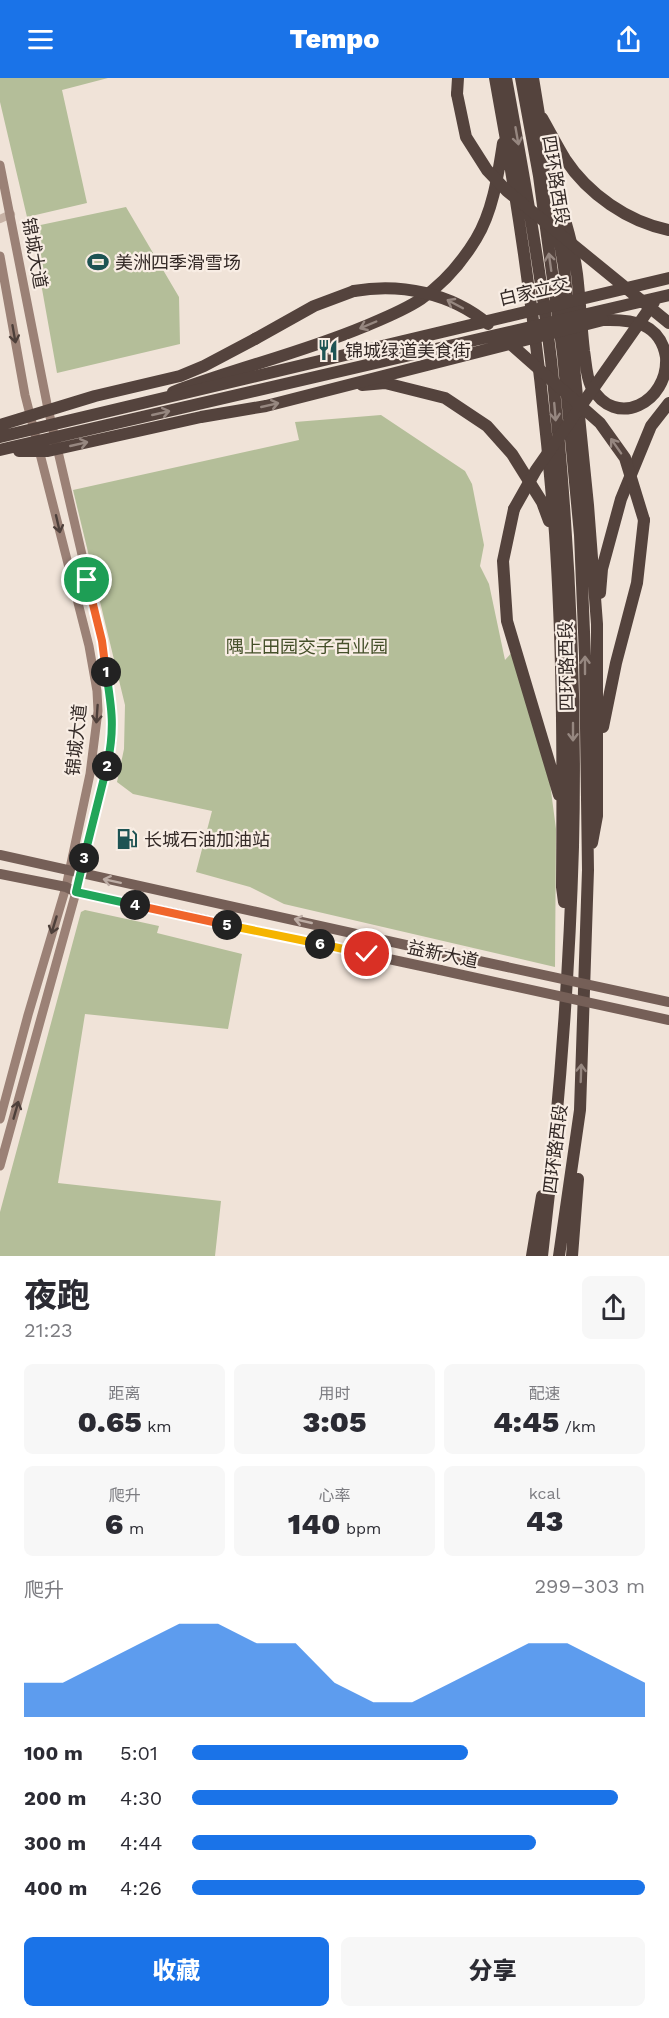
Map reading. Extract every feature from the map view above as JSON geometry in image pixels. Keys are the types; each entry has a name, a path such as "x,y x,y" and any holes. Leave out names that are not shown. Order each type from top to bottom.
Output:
{"highway":[{"path":"458,78 457,94 466,137 487,170 507,190 669,324"},
{"path":"495,78 520,223 537,351 555,533 561,676 562,887 569,939"},
{"name":"四环路西段","path":"506,78 523,169 550,359 566,534 573,711 573,845 569,939 556,1130 542,1256"},
{"name":"四环路西段","path":"521,78 538,176 563,354 580,535 585,656 588,870 580,1110 559,1256"},
{"path":"533,78 564,267 588,506 597,624 597,816 588,870"},
{"path":"538,111 566,160 586,184 634,220 669,230"},
{"path":"0,437 150,401 212,377 257,365 340,337 390,316 420,300 455,268 476,239 489,212 504,130"},
{"path":"0,450 48,451 201,417 266,406 343,386 603,320 624,319 640,323 650,328 664,348 667,373 658,393 639,407 627,410 616,408 599,397 590,385 586,366 573,250 550,179"},
{"path":"562,808 507,621 503,561 514,509 536,470 669,280"},
{"name":"白家立交","path":"150,401 408,339 669,280"},
{"path":"0,425 95,396 180,376 204,366 314,306 354,291 371,288 398,288 437,295 455,303 484,321 552,379 600,423 625,458 644,520 637,583 616,663 597,752"},
{"name":"白家立交","path":"0,450 669,295"},
{"path":"149,384 212,377"},
{"path":"343,386 385,383 445,398 487,426 512,454 528,478 542,502 555,533"},
{"path":"597,624 602,570 621,499 651,426 669,403"},
{"path":"572,1253 578,1179 580,1110"},
{"path":"532,1256 536,1224 556,1130"}],"main road":[{"name":"锦城大道","path":"0,165 47,404 102,641 112,714 112,742 74,872 66,887 0,1119"},
{"name":"锦城大道","path":"0,255 26,394 97,691 98,711 90,774 74,872"},
{"name":"益新大道","path":"0,855 669,1002"},
{"path":"0,1166 76,892 74,872"},
{"name":"益新大道","path":"0,874 669,1020"}],"street":[{"path":"0,213 11,214"},
{"path":"0,219 11,214"}],"green space":[{"path":"0,78 108,78 62,90 87,203 27,217 0,102"},
{"name":"美洲四季滑雪场","path":"126,207 179,297 180,344 57,373 31,227"},
{"name":"隅上田园交子百业园","path":"381,415 465,471 472,484 484,545 480,566 489,584 505,660 513,651 548,768 556,829 555,967 284,904 250,887 196,872 212,811 133,794 117,782 124,749 125,705 73,490 299,440 295,422"},
{"path":"85,910 159,926 157,933 242,954 228,1029 85,1014 58,1183 221,1201 215,1256 0,1256 0,1212 81,912"}],"place":[{"name":"美洲四季滑雪场","path":"98,262"},
{"name":"锦城绿道美食街","path":"328,350"},
{"name":"长城石油加油站","path":"127,839"}],"route":[{"path":"87,580 102,641 112,714 112,742 76,892 367,954"}]}
